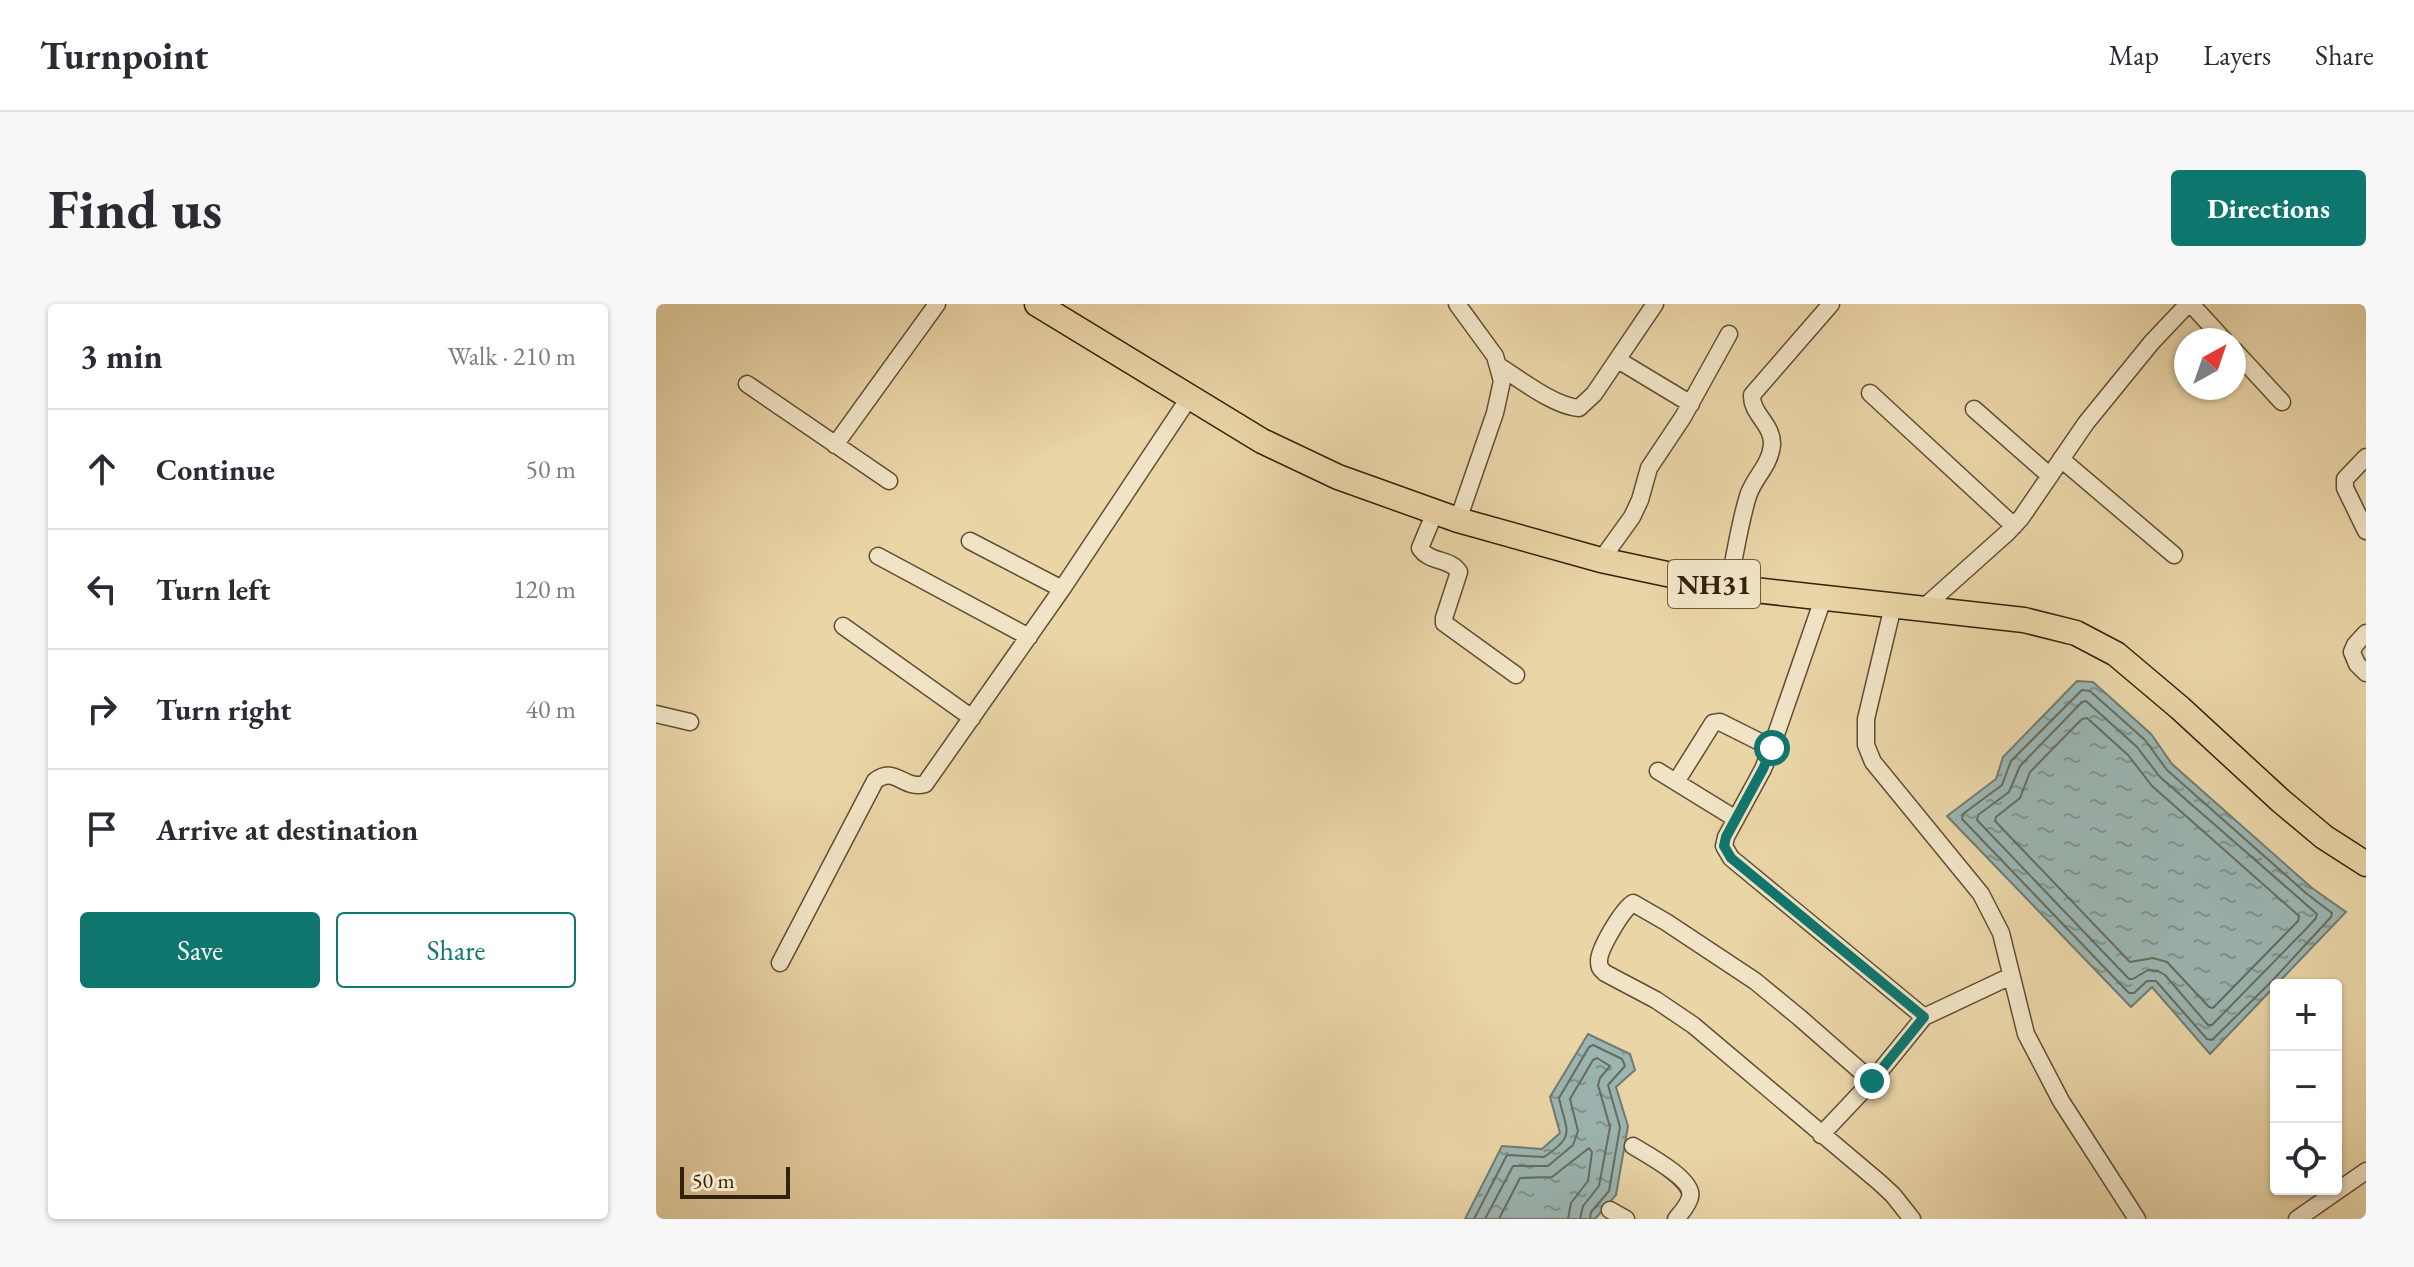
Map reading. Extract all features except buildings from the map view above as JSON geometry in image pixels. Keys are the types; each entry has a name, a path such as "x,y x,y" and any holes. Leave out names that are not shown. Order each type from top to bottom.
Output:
{"highway":[{"name":"NH31","path":"1037,304 1262,441 1338,477 1446,516 1601,560 1728,587 2024,620 2055,626 2093,640 2116,654 2180,708 2324,837 2366,864"}],"street":[{"path":"835,445 937,304"},
{"path":"1457,304 1495,356 1502,381 1501,394 1446,516 1420,548 1425,556 1458,568 1444,623 1516,675"},
{"path":"1728,587 1749,492 1767,464 1772,445 1771,434 1752,402 1752,395 1831,304"},
{"path":"1922,609 2014,526 2086,423 2152,342 2189,304 2212,328"},
{"path":"1499,366 1558,402 1579,408 1594,394 1618,360 1648,307"},
{"path":"1601,560 1632,517 1649,468 1691,404 1729,334"},
{"path":"1618,360 1691,404"},
{"path":"2246,363 2282,402"},
{"path":"747,384 889,481"},
{"path":"1870,393 2014,526"},
{"path":"780,963 875,781 889,774 917,786 925,784 1062,589 1189,398"},
{"path":"1974,409 2050,476"},
{"path":"2366,457 2345,479 2345,488 2366,531"},
{"path":"2061,459 2174,555"},
{"path":"970,541 1062,589"},
{"path":"878,556 1029,637"},
{"path":"1823,599 1772,748 1724,846 1731,858 1924,1017"},
{"path":"1893,606 1866,719 1866,745 1873,762 1981,894 2001,933 2026,1034 2039,1062 2137,1219"},
{"path":"843,626 972,718"},
{"path":"2366,633 2352,652 2357,664 2366,673"},
{"path":"656,714 690,722"},
{"path":"1676,782 1713,723 1720,722 1772,748"},
{"path":"1658,771 1736,819"},
{"path":"1872,1081 1755,981 1641,907 1633,903 1627,907 1599,957 1599,967 1693,1025 1879,1182 1912,1219"},
{"path":"1821,1135 1872,1081 1924,1017 2011,976"},
{"path":"1633,1146 1677,1174 1690,1189 1691,1196 1676,1219"},
{"path":"2297,1219 2366,1171"},
{"path":"1610,1210 1626,1219"}],"water":[{"path":"2077,681 2093,682 2151,734 2172,764 2312,888 2346,912 2282,979 2270,979 2270,991 2210,1054 2152,987 2131,1007 1947,816 1996,779 2003,757"},
{"path":"1588,1034 1630,1054 1635,1070 1616,1087 1628,1126 1616,1195 1595,1219 1465,1219 1502,1146 1542,1149 1560,1133 1550,1097"}],"route":[{"path":"1772,748 1724,846 1731,858 1924,1017 1872,1081"}]}
